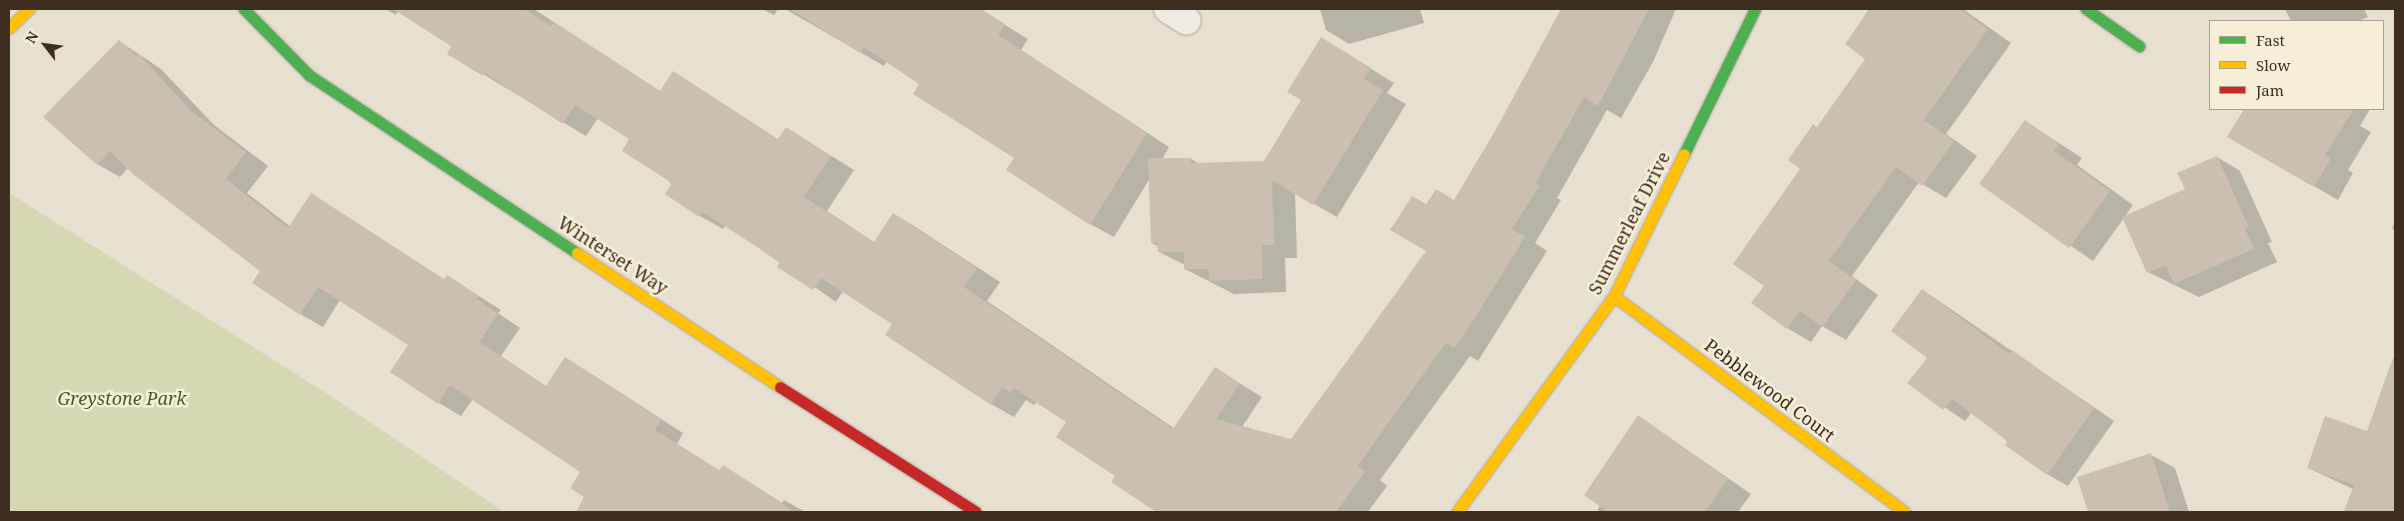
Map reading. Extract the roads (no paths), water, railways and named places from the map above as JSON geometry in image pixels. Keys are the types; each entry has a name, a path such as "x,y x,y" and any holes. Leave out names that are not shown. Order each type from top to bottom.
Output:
{"street":[{"path":"9,28 29,9"},
{"name":"Winterset Way","path":"244,9 309,75 790,394 976,512"},
{"name":"Summerleaf Drive","path":"1457,512 1614,296 1755,9"},
{"path":"2086,9 2140,46"},
{"name":"Pebblewood Court","path":"1614,296 1905,512"}],"park label":[{"name":"Greystone Park","path":"122,398"}]}
